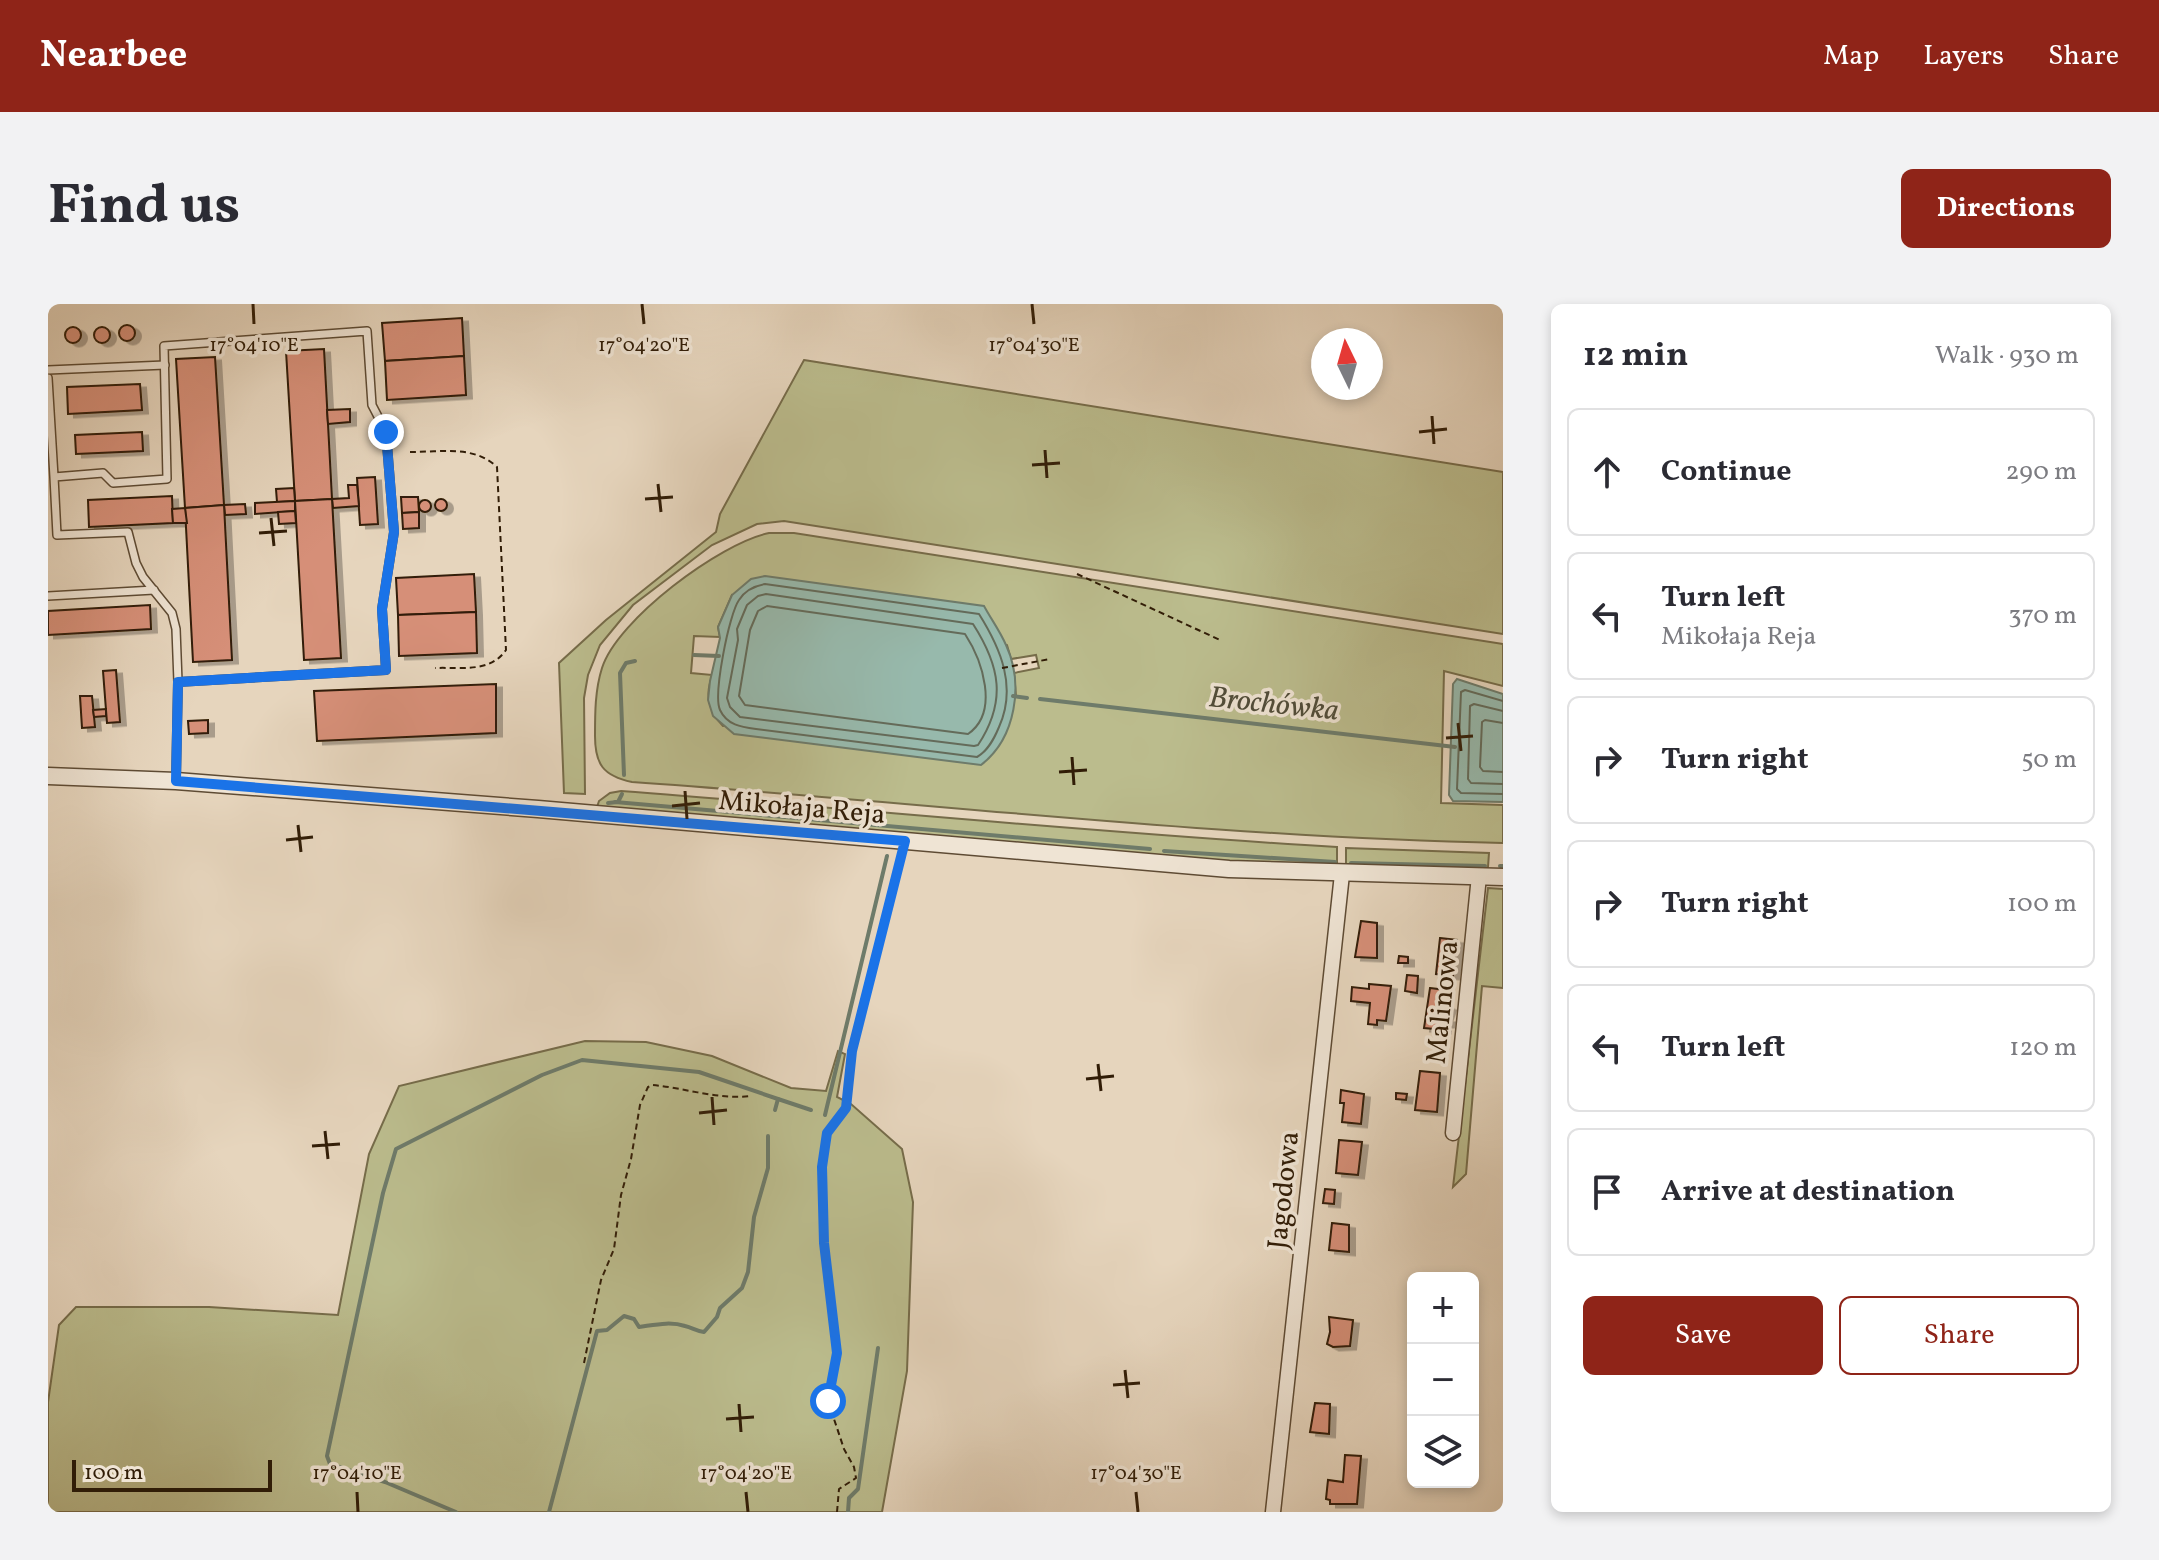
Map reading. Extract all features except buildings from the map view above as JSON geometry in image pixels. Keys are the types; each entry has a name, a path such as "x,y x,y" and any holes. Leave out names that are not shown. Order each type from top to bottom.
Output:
{"street":[{"name":"Mikołaja Reja","path":"48,776 176,781 1229,869 1503,877"},
{"name":"Jagodowa","path":"1273,1512 1342,874"},
{"name":"Malinowa","path":"1453,1133 1479,876"}],"lane":[{"path":"54,477 103,473 113,483 167,479 164,346 367,331 372,405 386,432 394,532 382,609 386,670 178,682"},
{"path":"48,370 165,365"},
{"path":"48,378 57,535 128,532 143,577 172,613 176,629 178,682 176,781"},
{"path":"48,596 154,590"}],"path":[{"path":"410,452 469,452 486,456 497,467 506,650 498,661 479,667 435,668"},
{"path":"1077,574 1220,640"},
{"path":"1002,668 1050,659"},
{"path":"837,1512 839,1489 856,1478 828,1401 837,1353 825,1257 822,1167 827,1133 846,1108 852,1051 905,841"},
{"path":"584,1363 601,1280 614,1249 621,1195 643,1094 653,1085 723,1096 751,1096"}],"green space":[{"path":"804,360 1503,472 1503,634 784,521 757,524 712,545 633,605 600,645 588,675 584,698 585,794 564,793 559,663 606,620 716,532 720,514"},
{"path":"769,533 794,533 1503,644 1503,686 1444,671 1441,803 1503,805 1503,843 1176,826 632,782 614,776 599,761 595,736 598,685 611,649 628,628 673,586 699,567 748,540","holes":["732,595 1007,645 1011,659 1036,655 1039,668 1014,673 1016,696 723,726 709,702 713,675 691,673 694,636 720,637 718,627"]},
{"path":"621,791 1337,847 1337,864 1333,867 1237,864 597,807 599,801 610,793"},
{"path":"1346,848 1489,853 1488,867 1485,870 1349,867 1346,864"},
{"path":"1488,888 1503,889 1503,988 1482,986 1466,1174 1453,1187"},
{"path":"585,1041 646,1042 712,1056 791,1088 826,1091 838,1051 845,1054 837,1097 851,1104 902,1149 913,1202 907,1371 882,1512 48,1512 48,1402 59,1325 76,1307 209,1307 338,1315 369,1154 399,1086"}],"water":[{"path":"765,576 984,606 1006,645 1015,676 1009,725 993,754 981,765 734,734 713,716 708,700 720,638 718,627 732,595 751,579"},
{"path":"1457,679 1503,694 1503,802 1453,801 1449,795 1453,684"}],"waterway":[{"name":"Brochówka","path":"694,655 719,656"},
{"name":"Brochówka","path":"624,775 620,673 626,663 635,661"},
{"name":"Brochówka","path":"1013,696 1027,698"},
{"name":"Brochówka","path":"1040,699 1455,747"},
{"name":"Brochówka","path":"608,803 618,802 622,794"},
{"path":"615,802 1150,849"},
{"path":"1164,851 1335,862"},
{"path":"825,1115 887,856"},
{"path":"1351,863 1485,866"},
{"path":"456,1512 385,1482 330,1464 327,1456 383,1193 396,1149 542,1075 582,1060 699,1072 778,1099"},
{"path":"775,1110 778,1099 811,1110"},
{"path":"549,1512 597,1331 607,1330 624,1316 634,1319 639,1327 674,1324 704,1332 717,1317 720,1308 742,1288 748,1272 754,1217 768,1168 768,1136"},
{"path":"848,1512 849,1498 858,1489 878,1348"}],"route":[{"path":"386,432 394,532 382,609 386,670 178,682 176,781 905,841 852,1051 846,1108 827,1133 822,1167 828,1296 837,1353 828,1401"}]}
